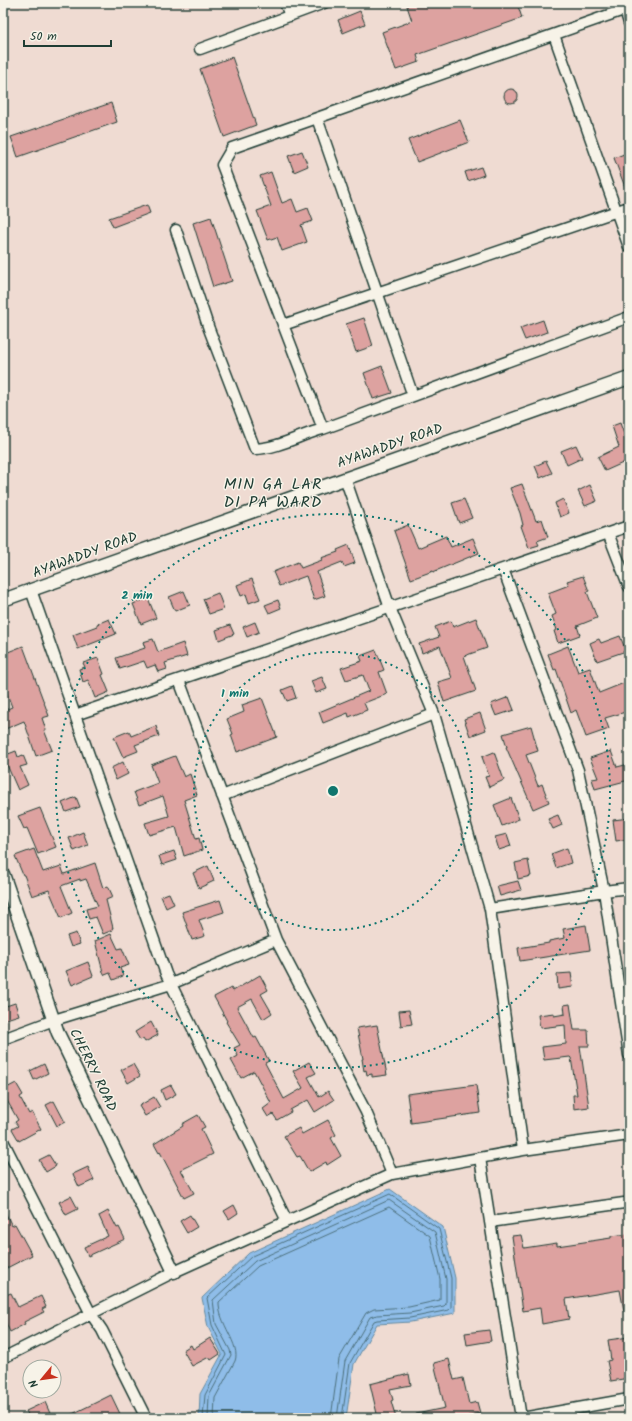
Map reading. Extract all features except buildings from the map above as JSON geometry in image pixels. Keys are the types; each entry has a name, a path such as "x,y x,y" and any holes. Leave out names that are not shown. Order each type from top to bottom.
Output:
{"street":[{"path":"285,3 290,16"},
{"path":"200,49 324,3"},
{"path":"323,430 222,164 232,148 627,9 629,23"},
{"path":"554,35 629,247"},
{"path":"317,118 413,396"},
{"path":"284,325 629,207"},
{"path":"176,230 209,329 255,449 267,448 323,430 629,317"},
{"name":"AYAWADDY ROAD","path":"3,600 629,378"},
{"path":"345,478 390,608 434,714 490,909 523,1150"},
{"path":"75,715 629,526"},
{"path":"608,533 629,587"},
{"path":"503,569 578,770 604,891 629,1055"},
{"path":"31,590 166,974 287,1221"},
{"path":"179,680 276,940 366,1112 392,1174"},
{"path":"222,796 434,714"},
{"name":"CHERRY ROAD","path":"3,874 58,1033 174,1272"},
{"path":"490,909 629,888"},
{"path":"3,1039 54,1020 171,984 276,940"},
{"path":"3,1357 174,1272 392,1174 523,1150 629,1135"},
{"path":"3,1141 91,1314 102,1330 146,1418"},
{"path":"480,1158 522,1418 629,1399"},
{"path":"490,1222 624,1203 629,1205"}],"water":[{"path":"390,1189 443,1227 455,1278 455,1313 411,1322 377,1324 354,1364 346,1418 199,1418 200,1394 222,1354 208,1327 202,1298 249,1253"}],"district":[{"name":"MIN GA LAR DI PA WARD","path":"273,493"}]}
